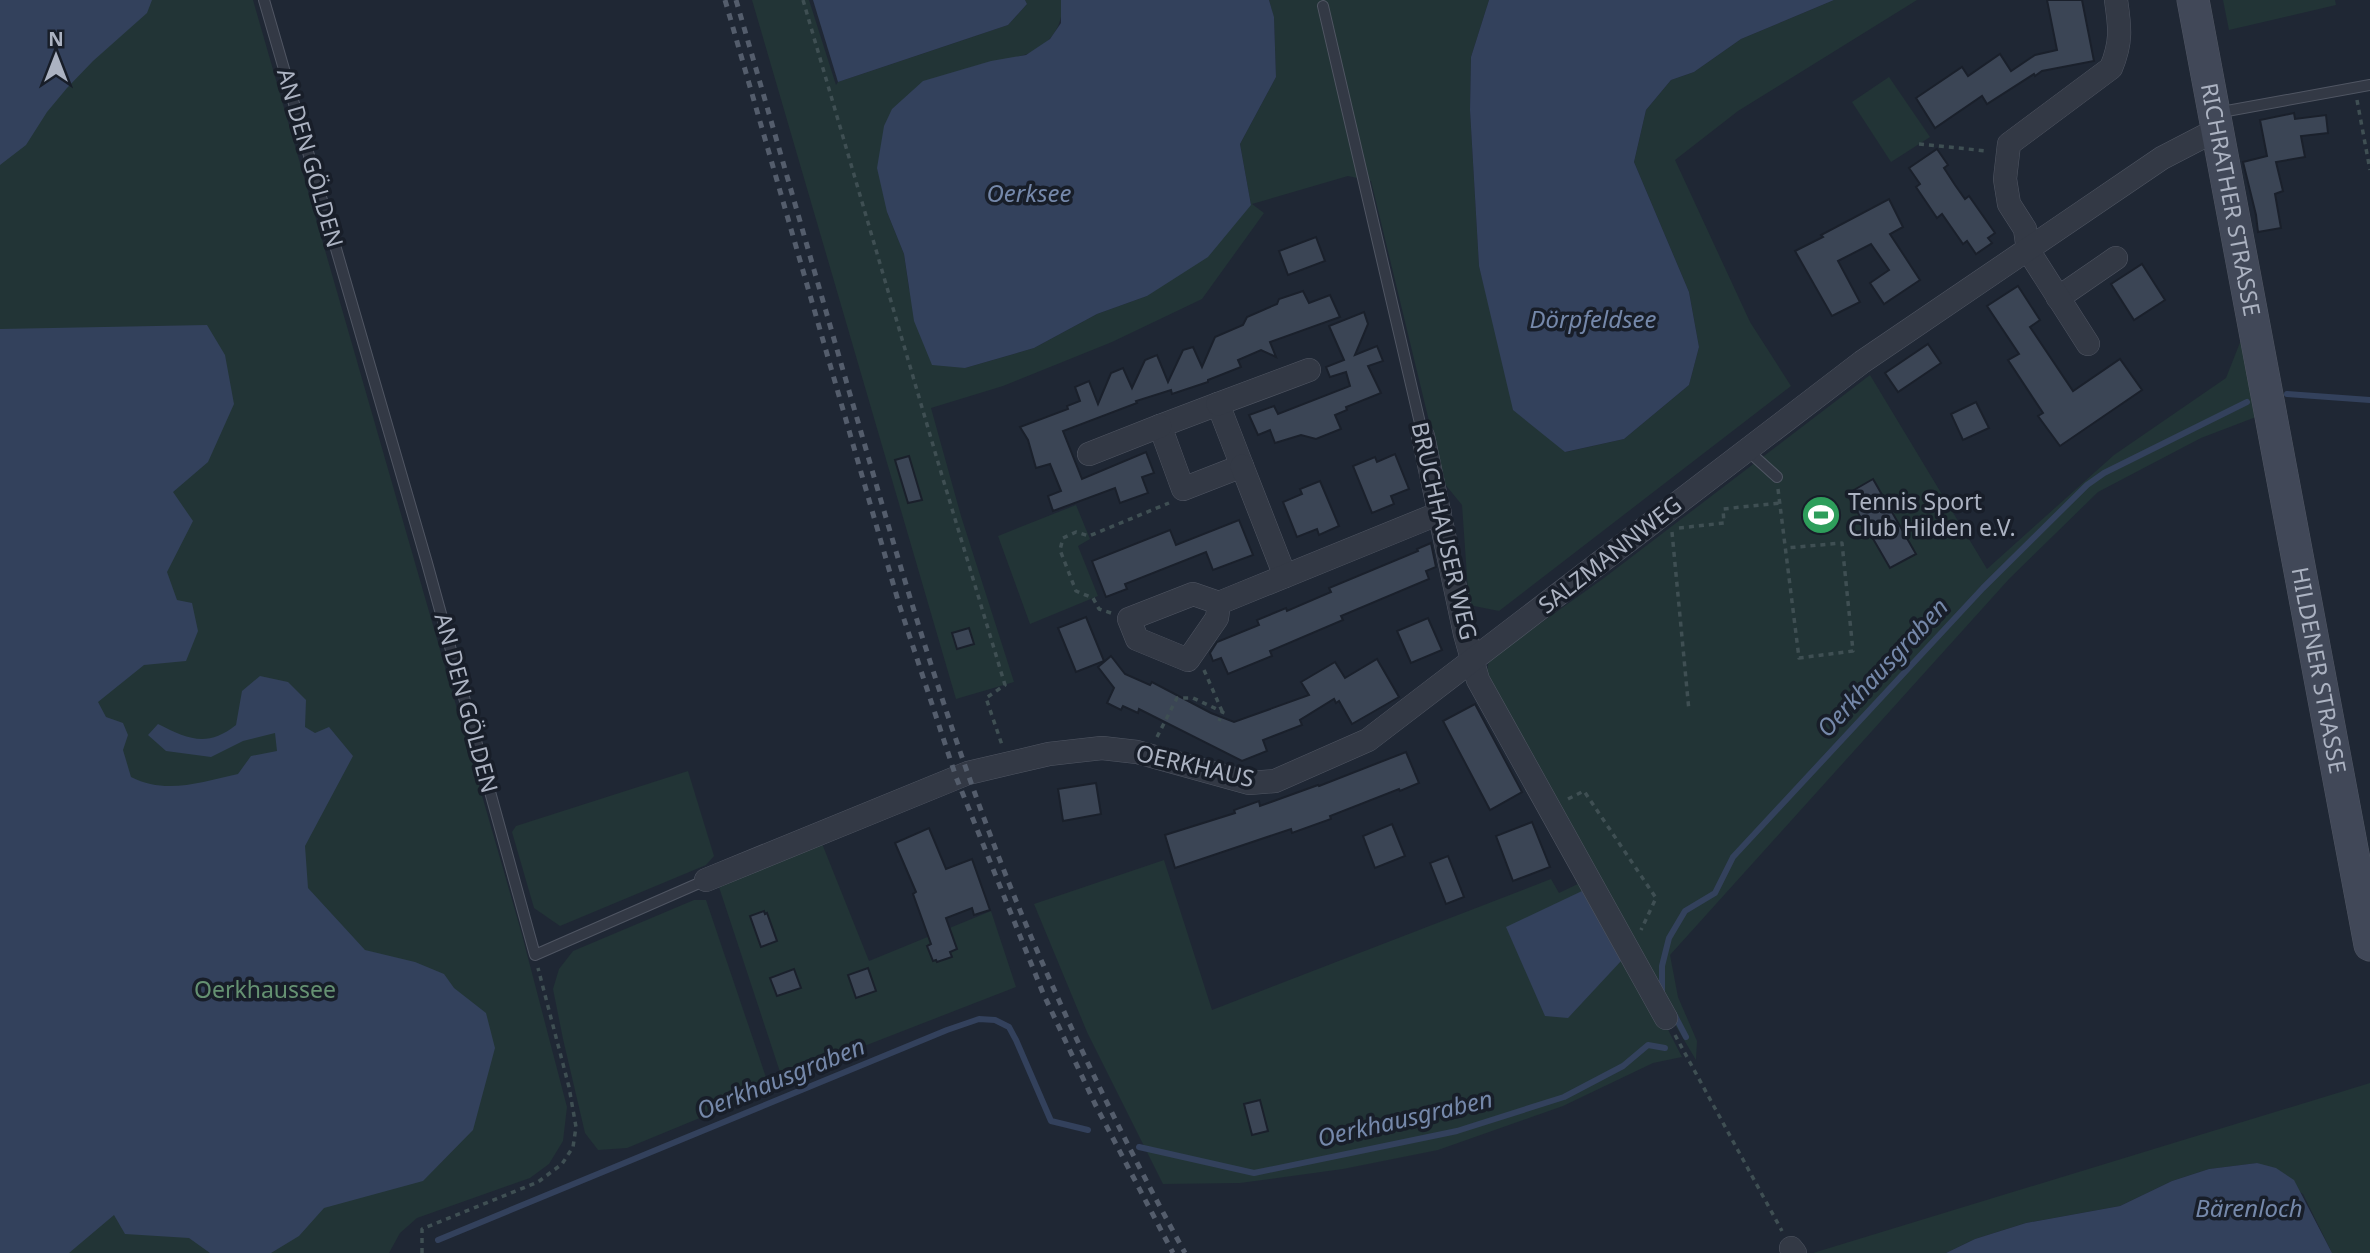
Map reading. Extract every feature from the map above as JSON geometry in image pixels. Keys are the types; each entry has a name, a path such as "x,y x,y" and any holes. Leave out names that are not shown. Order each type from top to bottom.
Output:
{"main road":[{"name":"RICHRATHER STRASSE","path":"2193,0 2268,398"},
{"name":"HILDENER STRASSE","path":"2268,398 2370,945"}],"street":[{"path":"2088,344 2028,250 2025,229 2009,204 2005,179 2009,144 2111,68 2119,49 2120,26 2116,0"},
{"name":"SALZMANNWEG","path":"1474,661 1862,362 2215,122"},
{"path":"2059,298 2116,258"},
{"path":"1089,454 1309,370"},
{"path":"1218,404 1285,576"},
{"path":"1160,426 1183,489 1242,466"},
{"name":"BRUCHHAUSER WEG","path":"1423,436 1465,634 1478,680 1666,1018"},
{"path":"1219,603 1217,618 1188,660 1137,639 1129,620 1193,594 1219,603 1440,513"},
{"name":"OERKHAUS","path":"706,880 968,773 1049,754 1102,748 1137,752 1249,783 1275,781 1367,740 1474,661"}],"lane":[{"name":"AN DEN GÖLDEN","path":"264,0 427,563 535,955"},
{"name":"BRUCHHAUSER WEG","path":"1323,6 1423,436"},
{"path":"2215,122 2370,85"},
{"path":"1746,449 1777,477"},
{"path":"535,955 706,880"}],"path":[{"path":"803,0 1005,685 986,698 1003,747"},
{"path":"2355,88 2370,170"},
{"path":"1919,144 2008,153"},
{"path":"1777,477 1799,658 1853,651 1842,543 1786,548"},
{"path":"1129,620 1099,609 1093,598 1076,591 1060,550 1063,538 1076,533 1088,536 1180,499 1183,489"},
{"path":"1689,711 1671,529 1724,523 1723,509 1780,503"},
{"path":"1202,664 1223,712 1219,721"},
{"path":"1167,719 1177,698 1193,698 1223,712"},
{"path":"1550,809 1584,791 1656,898 1630,954"},
{"path":"422,1253 422,1229 538,1182 562,1164 573,1147 576,1127 569,1087 535,955"},
{"path":"1666,1018 1793,1250"}],"green space":[{"name":"Oerkhaussee","path":"0,0 253,0 521,931 567,1107 563,1141 549,1164 530,1178 417,1218 400,1233 389,1253 0,1253"},
{"path":"752,0 809,0 836,85 838,82 1008,25 1027,4 1025,0 1061,0 1058,27 1041,47 1017,57 969,68 887,212 904,254 909,289 965,368 1034,348 1097,314 1147,296 1251,205 1240,144 1276,77 1274,18 1269,0 1489,0 1471,57 1470,110 1479,266 1492,316 1566,452 1624,439 1689,385 1699,347 1689,292 1634,162 1646,110 1671,80 1694,72 1741,39 1834,0 1917,0 1738,111 1675,160 1750,322 1791,386 1499,611 1469,605 1462,505 1444,483 1371,181 1348,176 1252,204 1264,213 1202,299 1112,342 1003,386 931,408 961,516 1014,682 956,699"},
{"path":"2223,0 2335,0 2336,5 2229,30"},
{"path":"1889,77 1930,137 1891,162 1852,102"},
{"path":"2241,340 2256,417 2201,438 2098,492 2009,579 1670,955 1678,997 1697,1041 1696,1060 1656,993 1486,677 1489,660 1604,578 1870,375 1987,569 2114,455 2226,378"},
{"path":"1076,505 1090,539 1078,546 1098,596 1030,624 998,536"},
{"path":"688,771 714,856 706,865 560,926 534,908 512,832 516,826"},
{"path":"821,841 869,961 991,911 1016,987 782,1078 718,884"},
{"path":"1164,860 1212,1010 1551,879 1559,893 1582,882 1659,1012 1682,1057 1653,1063 1563,1106 1438,1150 1343,1169 1240,1183 1163,1184 1087,1032 1034,904"},
{"path":"694,900 706,900 770,1089 627,1148 598,1150 585,1133 563,1039 553,989 559,969 573,951"},
{"path":"2370,1083 2370,1253 2332,1253 2303,1194 2257,1163 2209,1169 2172,1181 2120,1206 2026,1223 1975,1239 1946,1253 1813,1253"}],"water":[{"path":"0,0 152,0 147,13 67,88 47,112 26,145 0,165"},
{"path":"813,0 1025,0 1027,4 1008,25 838,82"},
{"name":"Oerksee","path":"1061,0 1269,0 1274,17 1276,77 1240,144 1251,205 1208,257 1147,296 1097,314 1034,348 965,368 932,365 914,321 904,254 887,212 877,168 884,126 892,109 923,81 991,61 1026,55 1050,39 1061,23"},
{"name":"Dörpfeldsee","path":"1489,0 1834,0 1741,39 1694,72 1671,80 1646,110 1634,162 1689,292 1699,347 1689,385 1624,439 1565,452 1513,410 1479,266 1470,110 1471,57"},
{"name":"Oerkhaussee","path":"207,325 225,355 234,404 208,462 173,492 193,521 167,572 177,600 192,603 198,631 186,661 144,665 98,702 106,717 123,723 128,735 123,750 131,777 157,785 184,785 238,774 251,756 277,751 275,733 243,741 211,757 166,751 148,735 158,724 188,737 216,737 236,725 242,691 260,676 288,682 306,700 305,727 315,733 329,727 353,756 305,846 308,888 365,950 415,962 444,974 454,988 486,1013 495,1048 473,1130 423,1181 324,1208 299,1236 271,1253 210,1253 189,1238 125,1234 114,1215 69,1253 0,1253 0,329"},
{"path":"1582,891 1622,960 1568,1018 1545,1016 1506,927"},
{"name":"Bärenloch","path":"2257,1163 2276,1168 2294,1180 2332,1253 1946,1253 1975,1239 2026,1223 2120,1206 2172,1181 2209,1169"}],"building":[{"path":"2047,0 2082,0 2094,61 2042,71 2035,76 2034,74 1987,104 1982,96 1935,128 1916,98 1962,67 1968,76 2000,54 2011,71 2035,55 2057,50"},
{"path":"2294,113 2295,119 2326,115 2328,133 2301,136 2305,157 2276,162 2283,191 2275,194 2281,228 2258,232 2243,162 2267,156 2260,120"},
{"path":"1937,149 1948,165 1944,168 1955,185 1965,199 1969,196 1995,233 1988,238 1992,243 1976,254 1967,241 1963,244 1942,214 1937,218 1916,187 1920,184 1909,168"},
{"path":"1889,199 1903,227 1890,234 1920,280 1884,304 1870,283 1889,270 1871,244 1838,261 1860,302 1832,316 1795,251"},
{"path":"1316,237 1325,261 1288,275 1279,251"},
{"path":"2142,264 2165,300 2134,320 2111,284"},
{"path":"2018,286 2040,320 2030,327 2073,391 2120,359 2142,390 2060,446 2038,416 2043,413 2008,360 2019,354 1987,306"},
{"path":"1303,291 1309,303 1330,295 1340,317 1270,342 1276,357 1261,350 1238,360 1241,367 1208,382 1172,394 1171,390 1136,401 1137,403 1063,431 1082,479 1146,452 1154,473 1142,477 1148,493 1120,503 1115,488 1053,511 1048,496 1061,491 1050,464 1036,468 1028,440 1020,427 1068,409 1067,406 1080,401 1075,387 1089,381 1098,404 1111,373 1123,368 1132,388 1145,360 1157,355 1168,382 1183,350 1193,347 1202,367 1215,337 1243,325 1247,317 1277,304 1279,299"},
{"path":"1364,312 1368,324 1355,355 1377,346 1383,361 1368,366 1381,393 1346,407 1347,410 1335,415 1341,429 1316,439 1301,435 1275,443 1270,430 1258,435 1249,415 1274,406 1278,414 1350,386 1346,372 1330,377 1326,367 1344,360 1329,326"},
{"path":"1928,344 1941,363 1898,392 1885,373"},
{"path":"1976,402 1989,428 1963,440 1951,414"},
{"path":"1395,454 1409,489 1391,496 1394,504 1372,513 1353,466 1375,457 1377,462"},
{"path":"909,456 922,500 908,503 895,460"},
{"path":"1873,479 1916,554 1890,568 1847,494"},
{"path":"1320,481 1339,526 1319,535 1317,529 1297,537 1283,502 1302,494 1300,489"},
{"path":"1239,520 1253,555 1213,570 1206,552 1125,584 1127,589 1106,597 1092,561 1170,530 1176,545"},
{"path":"1431,543 1436,567 1426,571 1429,579 1341,616 1343,620 1270,651 1272,656 1228,674 1221,658 1213,661 1210,653 1217,642 1259,625 1257,620 1286,608 1287,611 1331,592 1329,588"},
{"path":"1086,617 1104,661 1076,672 1058,628"},
{"path":"1428,618 1442,650 1411,663 1397,631"},
{"path":"969,628 974,644 957,649 952,633"},
{"path":"1111,656 1125,674 1150,685 1152,682 1234,722 1309,695 1301,682 1335,662 1345,678 1377,659 1399,697 1352,724 1339,701 1336,703 1334,699 1300,720 1302,725 1263,740 1267,751 1242,761 1139,709 1138,713 1123,706 1121,710 1107,703 1114,688 1098,667"},
{"path":"1475,704 1522,792 1490,810 1443,721"},
{"path":"1406,752 1419,783 1292,833 1291,829 1175,868 1165,835 1235,813 1234,810 1259,801 1260,806 1319,786"},
{"path":"1096,783 1101,814 1063,821 1058,789"},
{"path":"1532,822 1550,867 1513,881 1496,836"},
{"path":"1392,824 1405,856 1375,868 1363,836"},
{"path":"929,828 946,869 972,859 990,910 974,915 972,908 946,918 957,949 950,952 952,957 937,962 933,961 927,946 931,944 913,894 916,892 895,843"},
{"path":"1448,856 1464,897 1446,904 1430,863"},
{"path":"764,911 777,941 761,947 750,916"},
{"path":"868,968 876,991 856,998 848,975"},
{"path":"794,969 801,988 777,996 770,978"},
{"path":"1260,1100 1268,1131 1252,1135 1244,1104"}],"waterway":[{"name":"Oerkhausgraben","path":"2287,394 2370,400"},
{"name":"Oerkhausgraben","path":"1662,992 1662,966 1669,938 1685,911 1715,893 1733,857 1983,588 2087,485 2104,473 2247,402"},
{"name":"Oerkhausgraben","path":"1674,1014 1686,1037"},
{"name":"Oerkhausgraben","path":"438,1240 979,1019 995,1020 1009,1027 1051,1121 1088,1130"},
{"name":"Oerkhausgraben","path":"1139,1147 1254,1173 1457,1131 1564,1097 1623,1066 1648,1045 1665,1048"}],"railway":[{"path":"725,0 899,604 956,777 1043,993 1095,1104 1173,1253"},
{"path":"736,0 896,551 973,787 1017,903 1075,1036 1139,1167 1185,1253"}],"place":[{"name":"Tennis Sport Club Hilden e.V.","path":"1821,515"}]}
